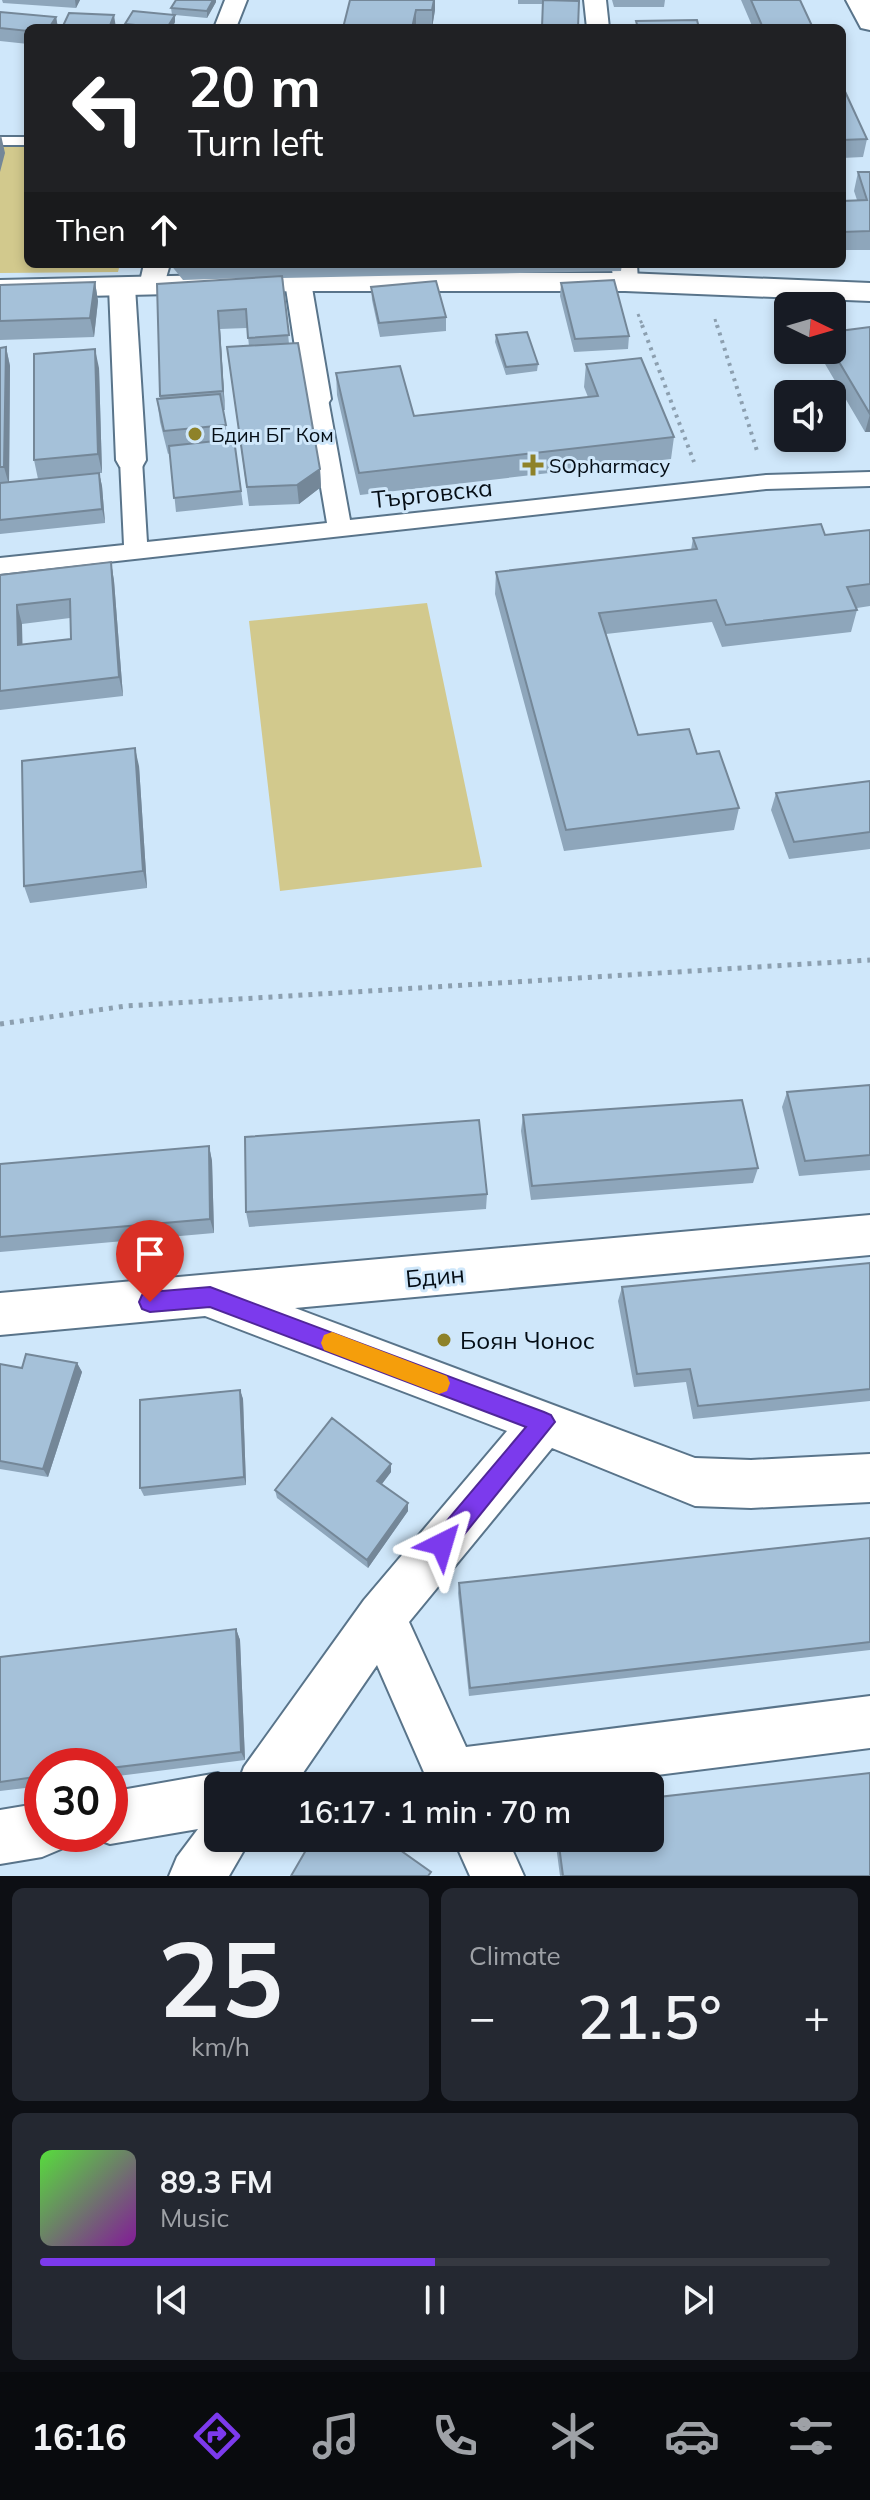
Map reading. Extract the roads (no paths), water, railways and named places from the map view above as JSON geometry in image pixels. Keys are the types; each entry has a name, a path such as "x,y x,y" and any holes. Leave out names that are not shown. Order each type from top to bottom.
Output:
{"street":[{"path":"227,24 236,0"},
{"path":"595,0 598,24"},
{"path":"859,0 870,22"},
{"path":"0,289 143,279 298,282 624,273 705,286 870,292"},
{"path":"136,551 131,460 143,279"},
{"path":"298,282 340,529"},
{"name":"Търговска","path":"0,566 766,482 870,479"},
{"name":"Бдин","path":"0,1314 870,1235"},
{"path":"210,1297 695,1482 751,1484 870,1478"},
{"path":"273,1772 381,1617 544,1422"},
{"path":"381,1617 450,1772"},
{"path":"517,1772 870,1722"},
{"path":"128,1815 204,1801"},
{"path":"0,1837 24,1833"},
{"path":"196,1876 214,1852"},
{"path":"486,1852 497,1876"}],"lane":[{"path":"0,141 24,141"}],"place":[{"name":"Бдин БГ Ком","path":"195,434"},
{"name":"SOpharmacy","path":"533,465"},
{"name":"Боян Чонос","path":"444,1340"}]}
